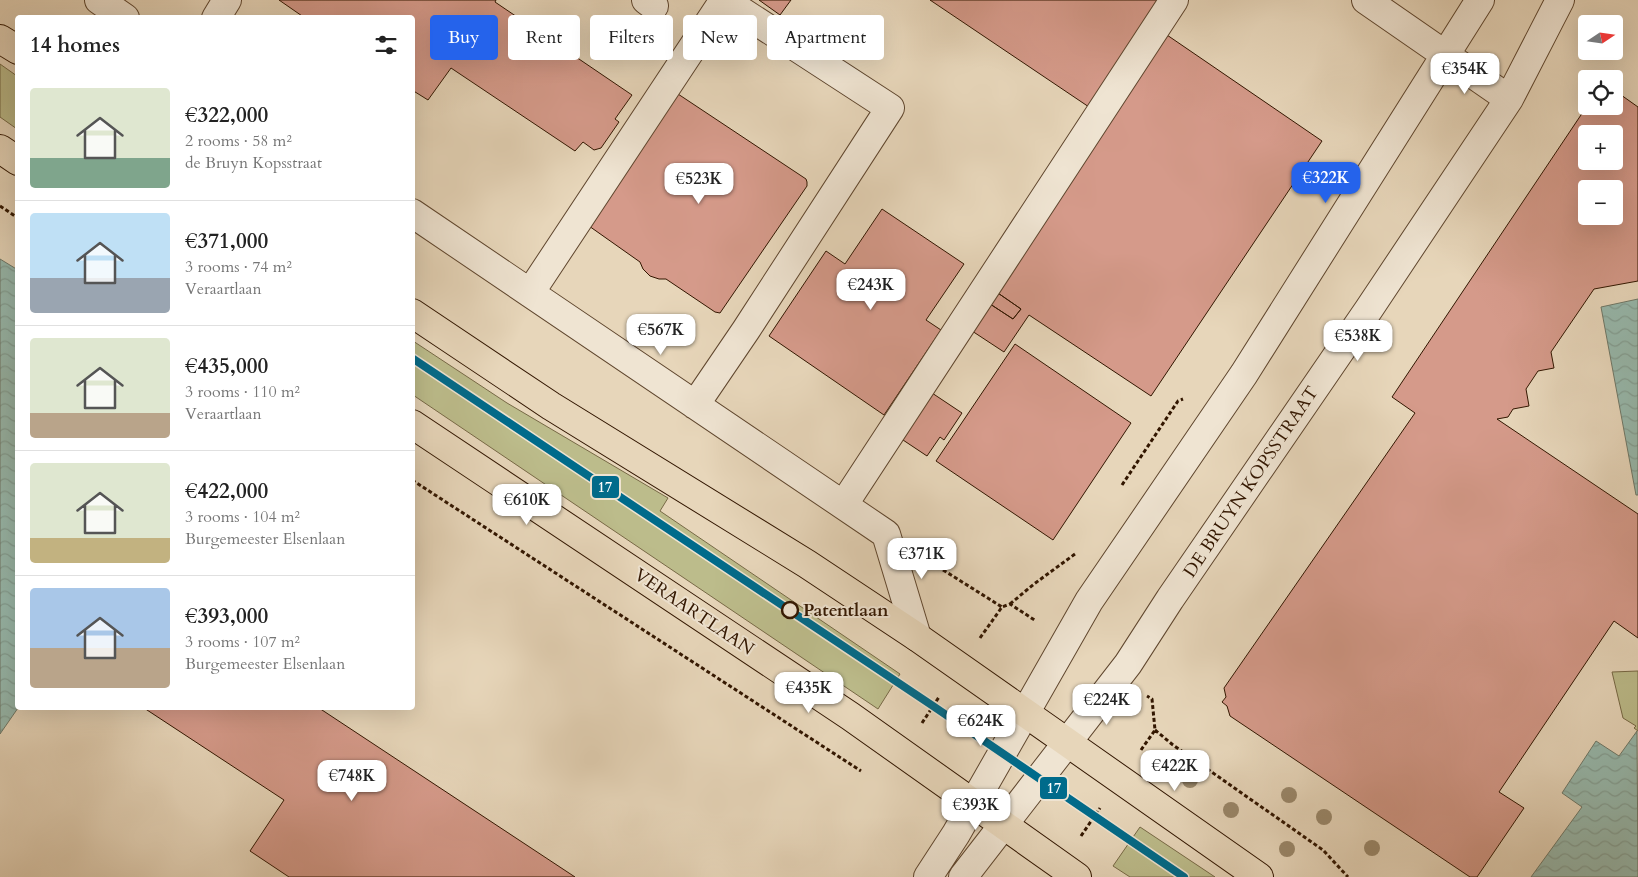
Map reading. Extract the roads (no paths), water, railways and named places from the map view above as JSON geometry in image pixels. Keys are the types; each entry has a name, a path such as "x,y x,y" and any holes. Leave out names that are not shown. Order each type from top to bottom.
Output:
{"main road":[{"path":"0,39 15,48"},
{"path":"0,149 15,158"},
{"path":"415,316 552,406 807,564 917,637 1259,877"},
{"name":"VERAARTLAAN","path":"415,426 850,716 974,802 1077,877"}],"street":[{"path":"99,0 121,15"},
{"path":"218,15 228,0"},
{"path":"530,293 724,0 890,108 695,405"},
{"path":"844,504 1174,0"},
{"path":"1366,0 1509,100"},
{"path":"928,877 974,802 1089,601 1244,374 1480,0"},
{"name":"DE BRUYN KOPSSTRAAT","path":"1004,824 1128,664 1368,309 1509,100 1560,0"},
{"path":"415,215 886,534 917,637"},
{"path":"963,877 1004,824"}],"water":[{"path":"0,259 15,268 15,710 17,710 0,734"},
{"path":"1638,299 1638,495 1636,495 1601,307"},
{"path":"1637,731 1638,877 1531,877 1582,807 1562,793 1596,741 1619,756"}],"place":[{"name":"Patentlaan","path":"790,610"}]}
